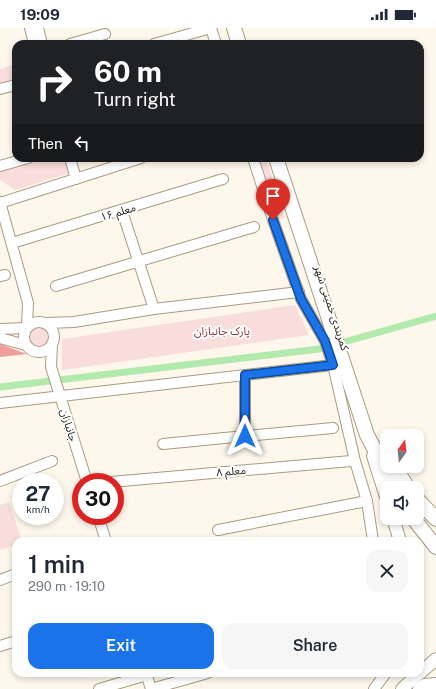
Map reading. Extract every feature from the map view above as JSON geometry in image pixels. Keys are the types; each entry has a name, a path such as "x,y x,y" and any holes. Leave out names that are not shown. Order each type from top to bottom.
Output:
{"highway":[{"path":"234,28 238,40"},
{"path":"243,28 247,40"},
{"name":"کمربندی خمینی شهر","path":"277,162 326,300"},
{"name":"کمربندی خمینی شهر","path":"285,162 326,300 337,358 367,435 391,481"},
{"name":"کمربندی خمینی شهر","path":"337,358 359,391 380,439"},
{"path":"424,506 436,519"},
{"path":"419,525 436,547"}],"main road":[{"path":"367,435 381,481"},
{"path":"395,525 399,537"},
{"path":"424,669 436,658"},
{"path":"419,689 424,685 436,684"}],"street":[{"path":"30,28 33,40"},
{"path":"38,28 41,40"},
{"path":"168,40 211,28 215,40"},
{"path":"80,40 104,31"},
{"path":"0,89 12,85"},
{"path":"0,166 14,162"},
{"path":"71,162 76,179"},
{"path":"51,368 29,348 23,335 27,327 28,303 1,206 129,162"},
{"path":"254,162 299,292 325,341 337,358 355,461 367,501 372,537"},
{"name":"معلم ۱۶","path":"12,243 223,179"},
{"path":"122,210 154,310"},
{"path":"56,286 254,228"},
{"path":"0,329 27,327 35,322 74,322 154,310 299,292"},
{"path":"28,303 44,323 50,327 53,340 51,368"},
{"path":"0,338 42,352 53,340 74,322"},
{"path":"0,403 245,375 337,358"},
{"name":"جانبازان","path":"51,368 84,473"},
{"path":"245,375 245,436"},
{"path":"162,444 333,428"},
{"path":"0,481 52,461"},
{"name":"معلم ۸","path":"124,481 351,461"},
{"path":"218,530 367,501"},
{"path":"101,525 105,537"},
{"path":"0,580 12,576"},
{"path":"0,646 12,642"},
{"path":"99,689 137,677"},
{"path":"147,677 151,689 194,677"},
{"path":"374,689 383,677"}],"green space":[{"path":"12,65 12,84 0,88 0,69"},
{"path":"33,162 66,162 70,173 15,190 0,180 0,172"},
{"path":"256,162 267,162 285,218 273,220"},
{"name":"پارک جانبازان","path":"295,305 309,335 62,370 62,339"},
{"path":"39,326 46,329 49,336 46,343 39,346 32,343 29,336 32,329"},
{"path":"9,502 12,511 12,525 17,525 21,537 12,537 12,546 0,550 0,505"}],"shaded area":[{"path":"0,344 27,354 0,357"}],"waterway":[{"path":"0,387 319,349 436,316"}],"route":[{"path":"245,436 245,375 333,365 325,341 301,299 273,220"}]}
